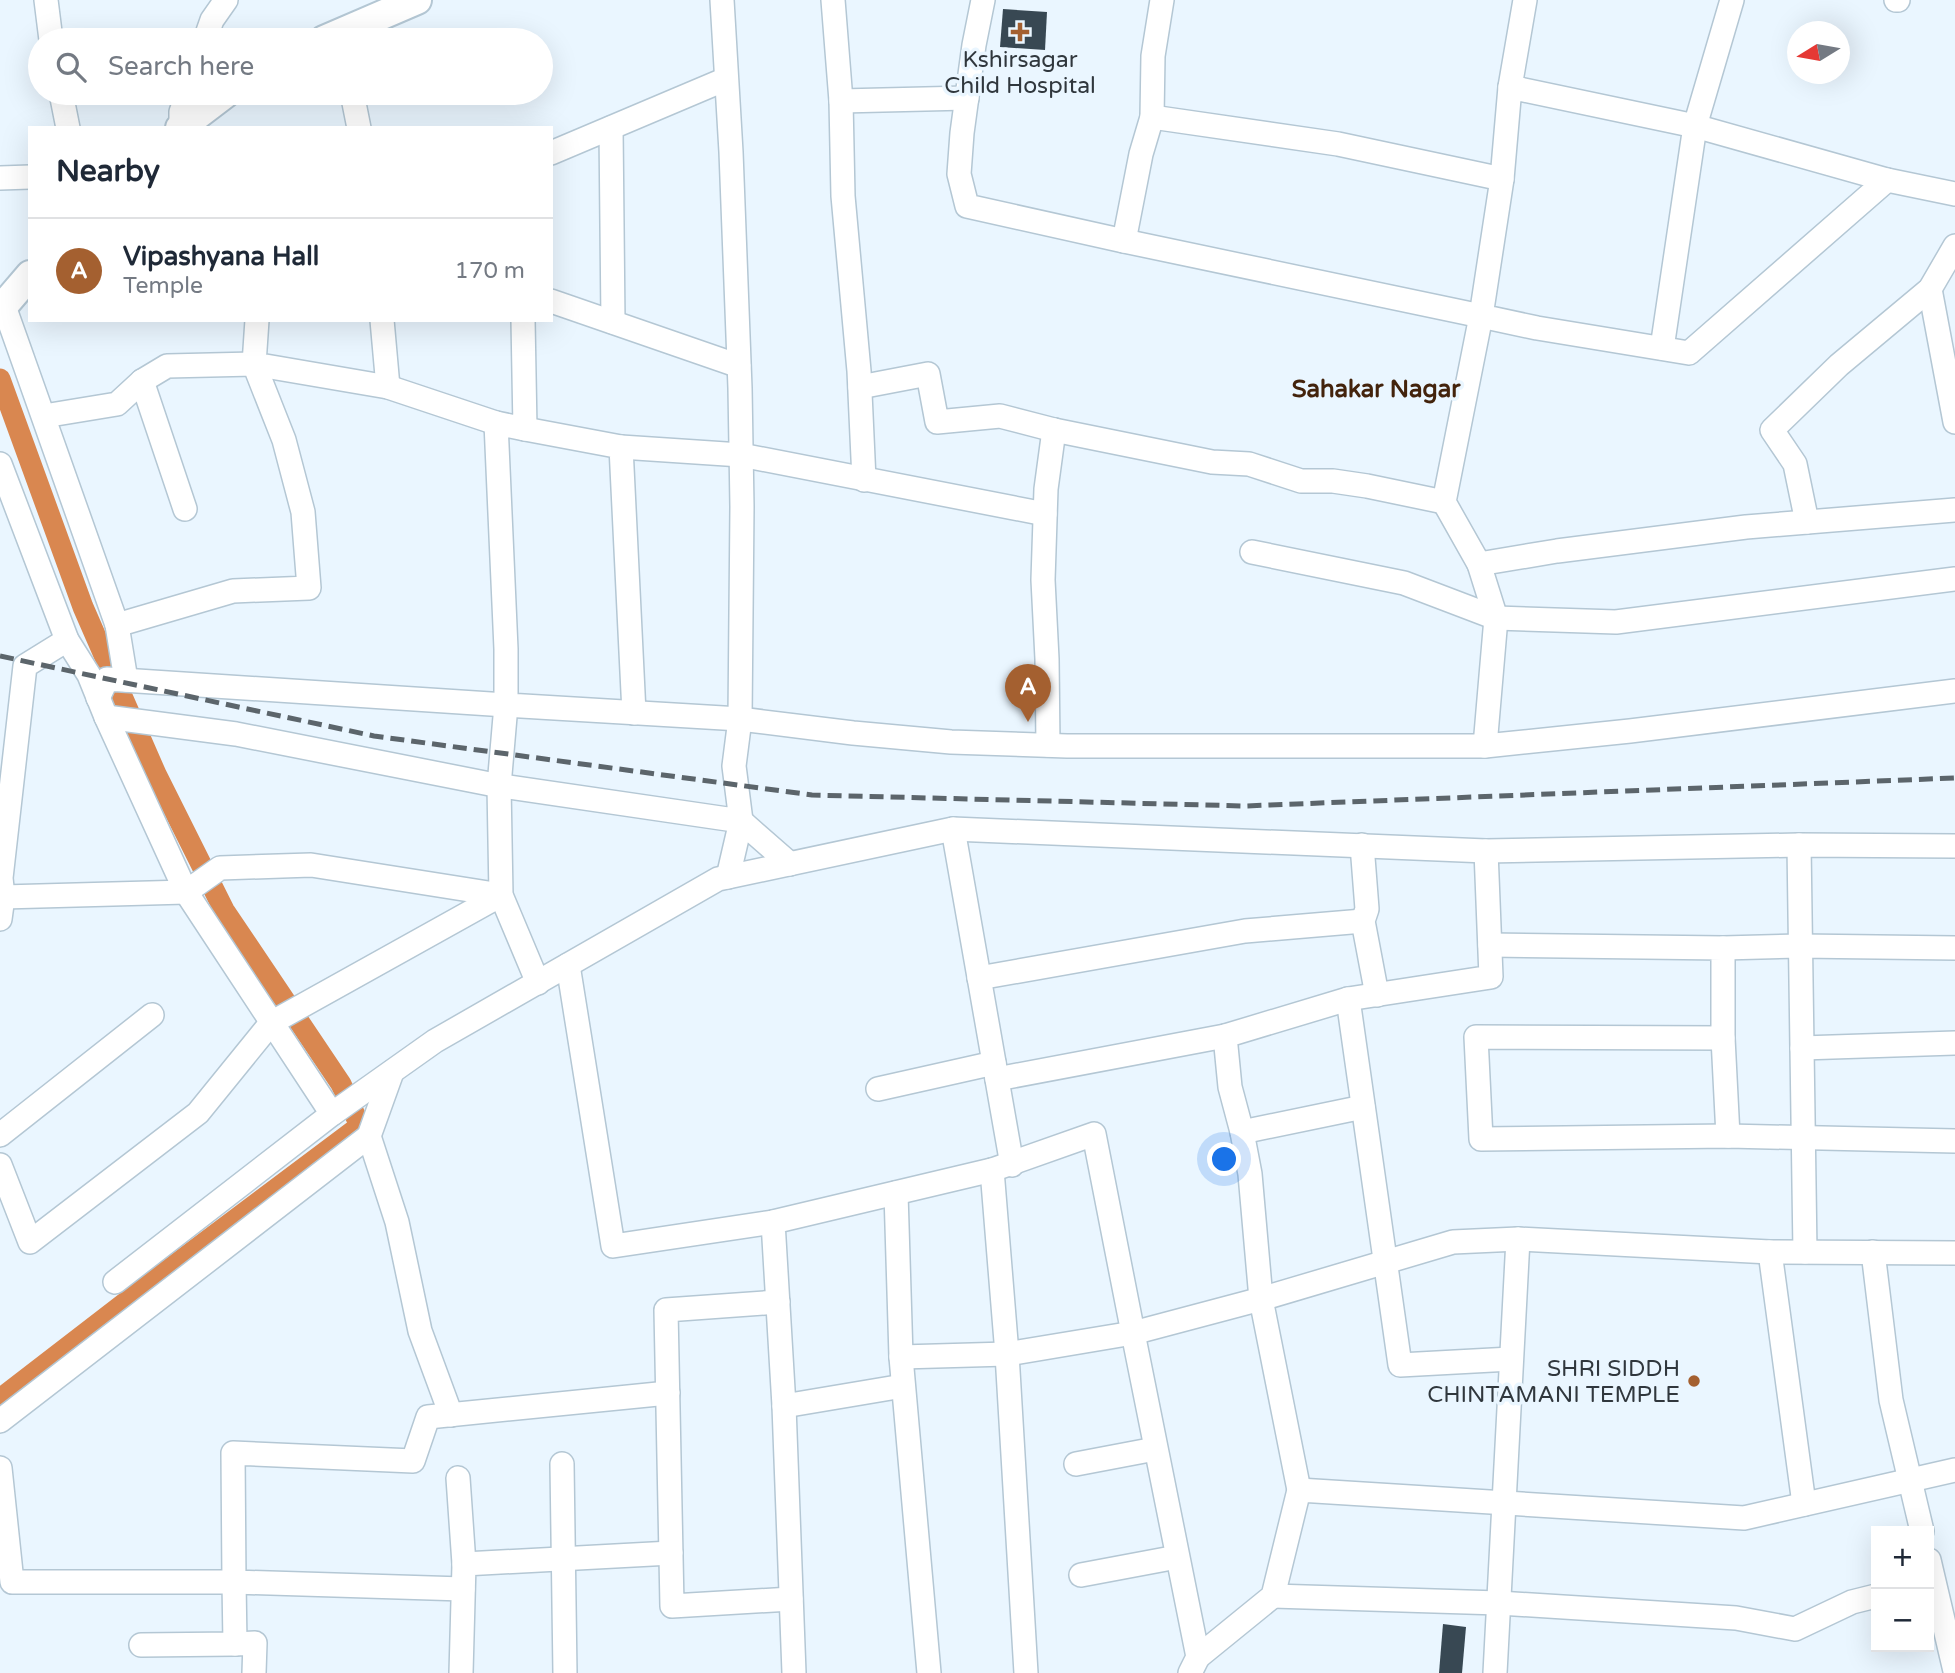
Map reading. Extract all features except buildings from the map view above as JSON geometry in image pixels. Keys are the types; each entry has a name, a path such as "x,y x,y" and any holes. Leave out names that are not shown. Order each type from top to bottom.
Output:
{"street":[{"path":"46,0 50,28"},
{"path":"210,20 226,0"},
{"path":"355,28 417,0"},
{"path":"722,0 731,152 741,456 740,719 734,766 741,821 728,877"},
{"path":"833,0 841,101 843,196 860,387 864,480"},
{"path":"983,0 967,97 960,174 967,206 1537,328 1689,353 1887,180"},
{"path":"1124,241 1141,154 1152,117 1153,57 1162,0"},
{"path":"1485,746 1496,618 1479,564 1444,502 1481,316 1502,179 1510,87 1525,0"},
{"path":"1662,348 1695,126 1732,0"},
{"path":"553,152 726,79"},
{"path":"1510,87 1695,126 1887,180 1955,194"},
{"path":"841,101 967,97"},
{"path":"63,105 68,126"},
{"path":"180,126 184,105"},
{"path":"183,126 210,105"},
{"path":"354,105 359,126"},
{"path":"1152,117 1338,144 1502,179"},
{"path":"611,128 613,323"},
{"path":"0,178 28,177"},
{"path":"1807,522 1795,464 1772,430 1839,365 1930,289 1955,246"},
{"path":"28,277 2,307 44,416 117,625 127,680"},
{"path":"1930,289 1955,422"},
{"path":"553,302 739,366"},
{"path":"117,625 233,591 309,588 303,512 284,440 254,364 257,322"},
{"path":"382,322 388,387"},
{"path":"523,322 526,429"},
{"path":"44,416 117,404 142,381 167,366 254,364 388,387 496,423 526,429 621,447 741,456 1045,514"},
{"path":"860,387 928,374 937,422 1000,416 1054,430 1212,462 1249,464 1301,481 1345,482 1444,502"},
{"path":"142,381 185,509"},
{"path":"496,423 506,649 506,705 499,786 501,895 538,983"},
{"path":"1048,745 1043,580 1046,489 1054,430"},
{"path":"621,447 634,713"},
{"path":"0,464 67,640 89,675 186,892 332,1114"},
{"path":"1479,564 1571,549 1745,527 1955,510"},
{"path":"1252,552 1404,583 1496,618 1616,622 1955,579"},
{"path":"67,640 25,666 1,878 1,908 186,892 220,868 311,865 501,895"},
{"path":"102,707 107,679 740,719 951,742 1048,745 1485,746 1644,730 1955,691"},
{"path":"102,707 499,786 741,821 790,864"},
{"path":"953,828 995,1071 1002,1168 1007,1354 1026,1673"},
{"path":"115,1282 332,1114 435,1041 718,879 953,828 1486,850 1955,845"},
{"path":"1362,845 1367,909 1363,921 1377,995"},
{"path":"1799,845 1805,1252"},
{"path":"878,1088 1225,1036 1348,999 1491,977 1486,850"},
{"path":"0,1165 30,1242 198,1113 271,1023 501,895"},
{"path":"979,978 1245,931 1363,921"},
{"path":"1490,946 1955,948"},
{"path":"1723,948 1723,1038 1728,1136"},
{"path":"568,965 613,1246 773,1222 1002,1168 1094,1134 1177,1557 1194,1665"},
{"path":"1348,999 1399,1365 1511,1359"},
{"path":"0,1135 152,1015"},
{"path":"1194,1665 1273,1596 1299,1490 1261,1299 1250,1174 1230,1087 1225,1036"},
{"path":"1723,1038 1476,1037 1481,1139 1728,1136 1955,1141"},
{"path":"1802,1048 1955,1044"},
{"path":"0,1422 369,1136 392,1072"},
{"path":"1242,1132 1363,1107"},
{"path":"369,1136 397,1222 420,1331 451,1415"},
{"path":"896,1193 901,1357 929,1673"},
{"path":"773,1222 784,1406 794,1673"},
{"path":"1495,1673 1518,1238"},
{"path":"901,1357 1007,1354 1133,1333 1261,1299 1454,1242 1518,1238 1770,1252 1955,1254"},
{"path":"1770,1252 1804,1504"},
{"path":"1873,1252 1891,1401 1921,1526"},
{"path":"778,1302 666,1310 672,1606 792,1599"},
{"path":"784,1406 903,1386"},
{"path":"235,1644 233,1453 413,1461 428,1417 668,1393"},
{"path":"1076,1464 1155,1449"},
{"path":"562,1464 565,1673"},
{"path":"0,1468 12,1582 234,1582 463,1589"},
{"path":"1299,1490 1744,1518 1955,1470"},
{"path":"458,1478 464,1564 461,1673"},
{"path":"464,1564 671,1553"},
{"path":"1081,1575 1177,1557"},
{"path":"1937,1575 1955,1671"},
{"path":"1273,1596 1499,1603 1736,1618 1795,1629 1852,1602 1871,1597"},
{"path":"141,1645 255,1643 254,1673"}],"waterway":[{"path":"0,379 83,607 156,774 224,910 341,1084 360,1126 0,1399"}],"railway":[{"path":"0,656 374,736 812,795 1245,806 1955,778"}],"place":[{"name":"Kshirsagar Child Hospital","path":"1020,32"},
{"name":"Vipashyana Hall","path":"1028,722"},
{"name":"SHRI SIDDH CHINTAMANI TEMPLE","path":"1694,1381"}],"district":[{"name":"Sahakar Nagar","path":"1376,389"}]}
